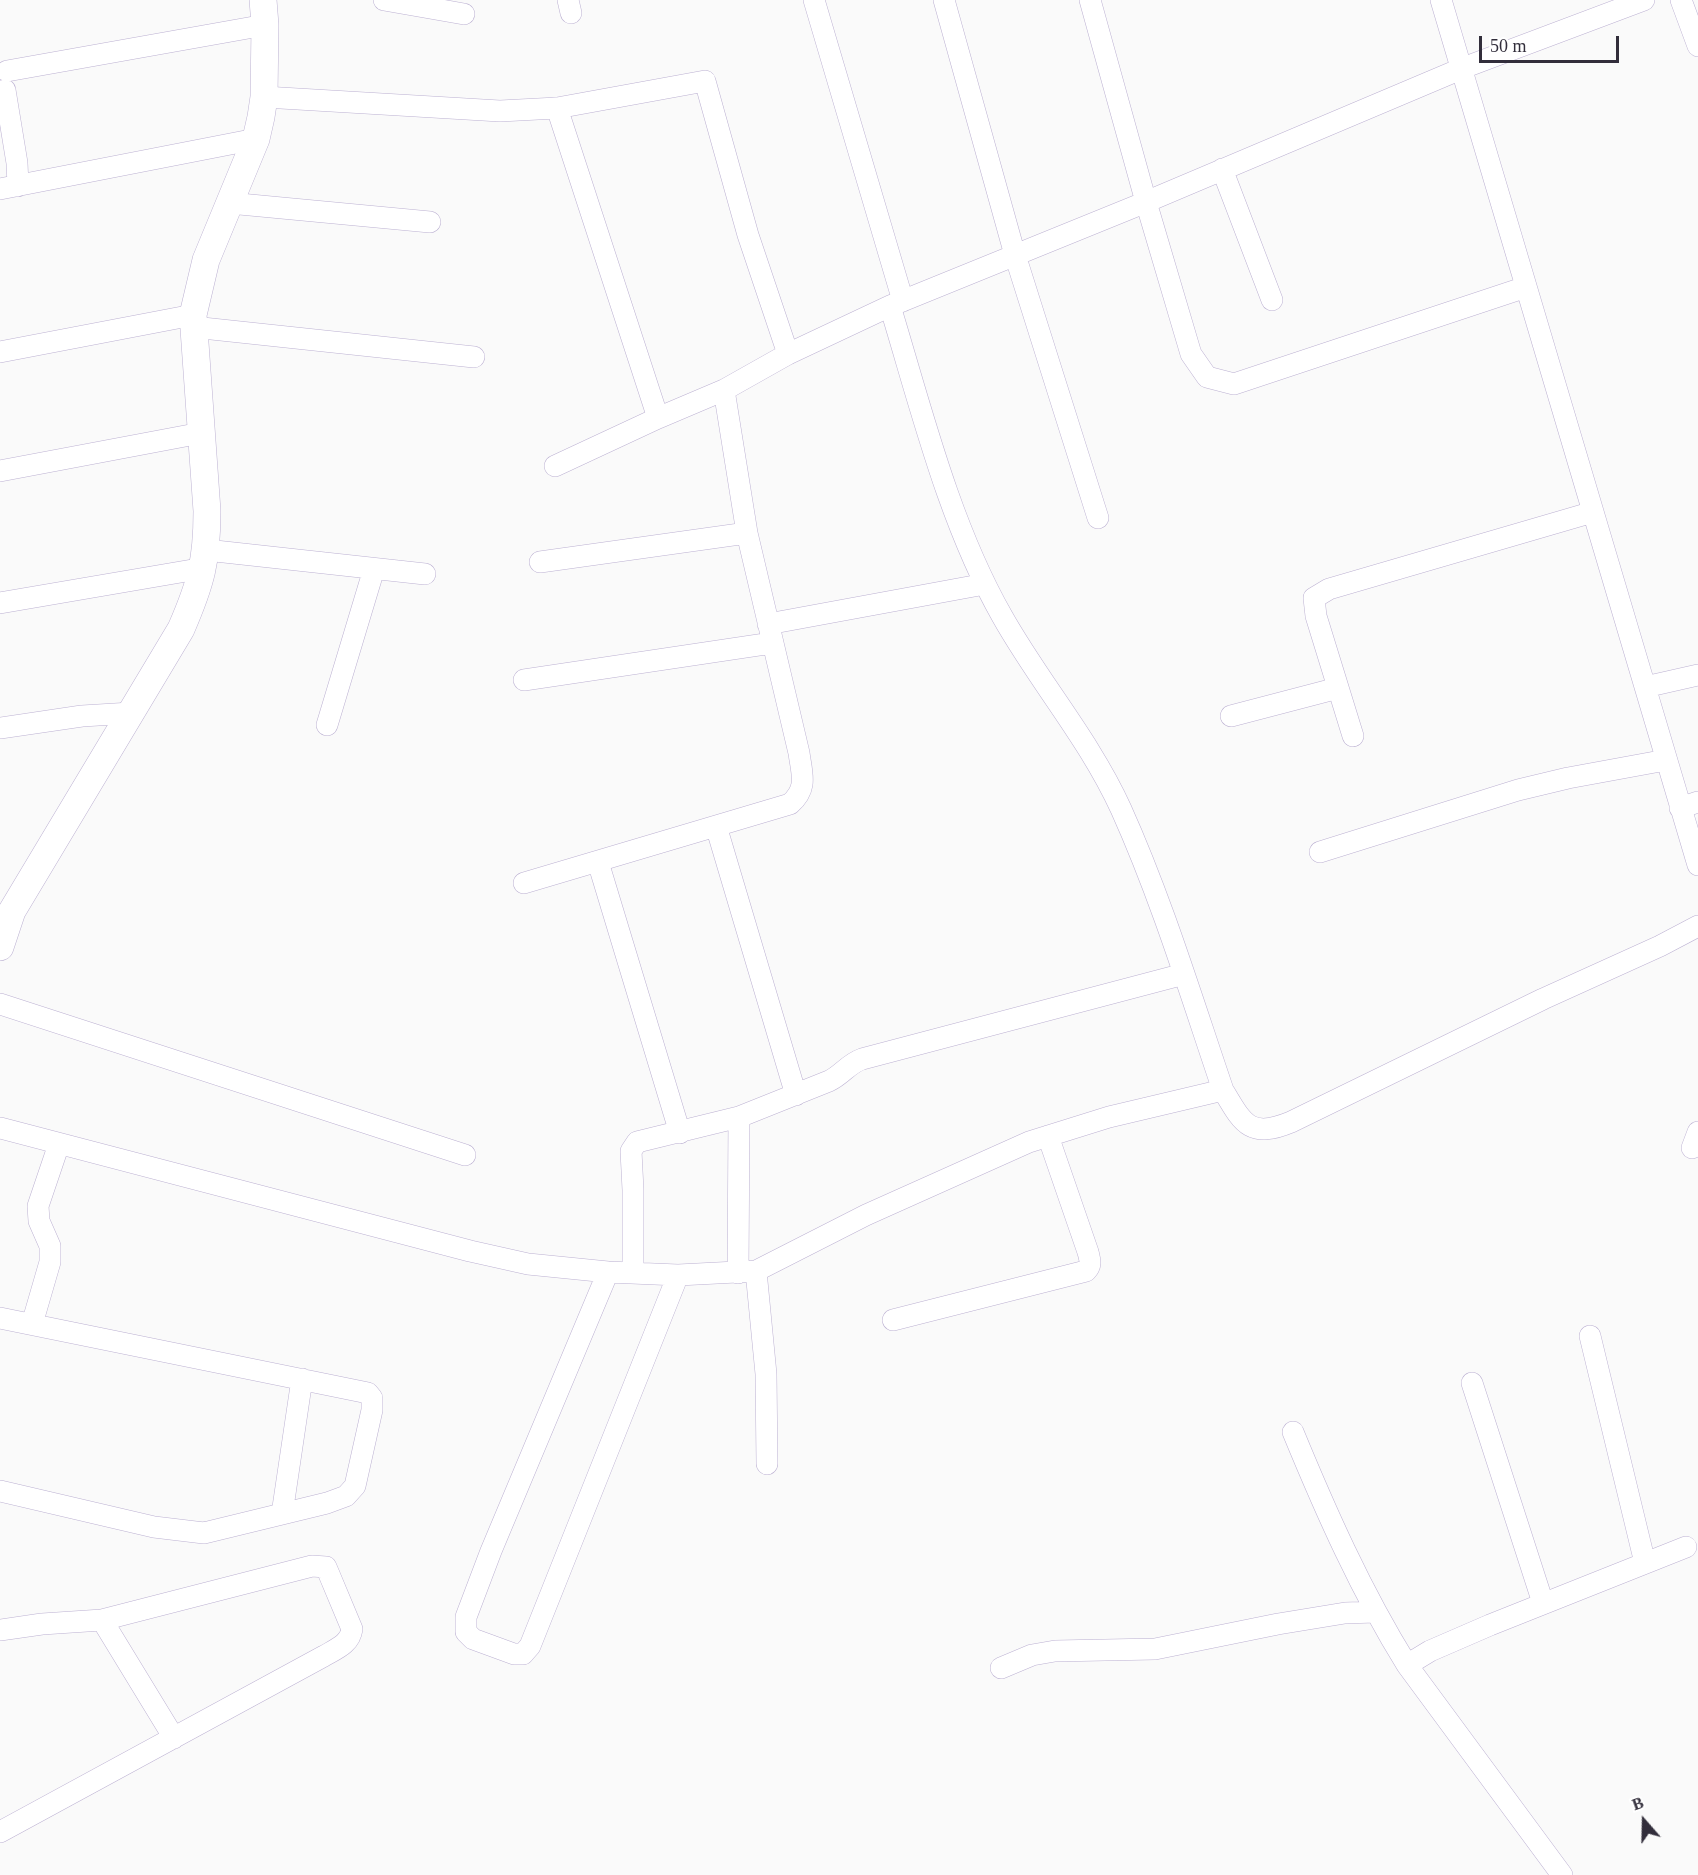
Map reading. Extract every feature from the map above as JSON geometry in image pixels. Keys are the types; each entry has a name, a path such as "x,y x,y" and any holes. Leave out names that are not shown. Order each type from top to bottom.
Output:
{"street":[{"path":"384,0 464,14"},
{"path":"814,0 897,303 934,449 970,551 1002,617 1082,737 1121,809 1161,909 1223,1090 1235,1111 1248,1125 1258,1130 1276,1128 1698,926"},
{"path":"944,0 1015,255 1098,518"},
{"path":"1090,0 1191,354 1207,377 1234,384 1526,287"},
{"path":"1441,0 1666,760 1689,805 1698,865"},
{"path":"555,466 724,390 788,354 897,303 1146,202 1463,68 1644,0"},
{"path":"1681,0 1698,46"},
{"path":"0,947 6,910 131,713 181,629 195,596 205,559 207,511 193,321 206,260 256,139 264,97 264,13 6,80 17,163 9,188 256,139"},
{"path":"264,97 465,111 557,108 705,81 747,235 788,354"},
{"path":"557,108 658,418"},
{"path":"1222,169 1272,300"},
{"path":"230,203 430,222"},
{"path":"0,352 193,321 474,357"},
{"path":"524,883 790,804 799,796 803,783 799,753 747,532 724,390"},
{"path":"0,471 201,433"},
{"path":"1353,736 1316,616 1314,598 1329,590 1593,512"},
{"path":"540,562 747,532"},
{"path":"0,603 205,559 425,574"},
{"path":"327,725 374,569"},
{"path":"524,680 770,634 985,584"},
{"path":"1645,687 1698,675"},
{"path":"1231,716 1338,688"},
{"path":"0,728 82,716 131,713"},
{"path":"1320,852 1518,790 1568,778 1666,760"},
{"path":"717,826 796,1095"},
{"path":"598,862 680,1133"},
{"path":"633,1272 631,1151 637,1142 739,1118 837,1077 853,1062 862,1059 1184,974"},
{"path":"0,1004 465,1155"},
{"path":"0,1128 470,1251 528,1264 608,1272 678,1275 747,1272 1010,1150 1109,1118 1223,1090"},
{"path":"739,1118 747,1272 766,1374 767,1464"},
{"path":"893,1320 1075,1273 1089,1267 1088,1252 1048,1136"},
{"path":"32,1324 50,1262 50,1246 39,1221 38,1206 59,1144"},
{"path":"608,1272 491,1551 466,1617 466,1632 473,1639 514,1654 523,1654 530,1646 678,1275"},
{"path":"0,1318 368,1393 372,1398 372,1410 356,1486 345,1496 327,1503 204,1533 154,1527 0,1491"},
{"path":"1590,1336 1645,1563"},
{"path":"282,1514 302,1379"},
{"path":"1472,1383 1542,1603"},
{"path":"1293,1432 1342,1546 1375,1612 1407,1665 1562,1875"},
{"path":"1407,1665 1430,1651 1542,1603 1686,1547"},
{"path":"0,1630 42,1624 102,1620 312,1566 326,1567 352,1629 351,1637 347,1642 91,1785 0,1832"},
{"path":"1001,1668 1032,1655 1055,1651 1155,1649 1289,1622 1346,1613 1375,1612"},
{"path":"102,1620 174,1738"}]}
